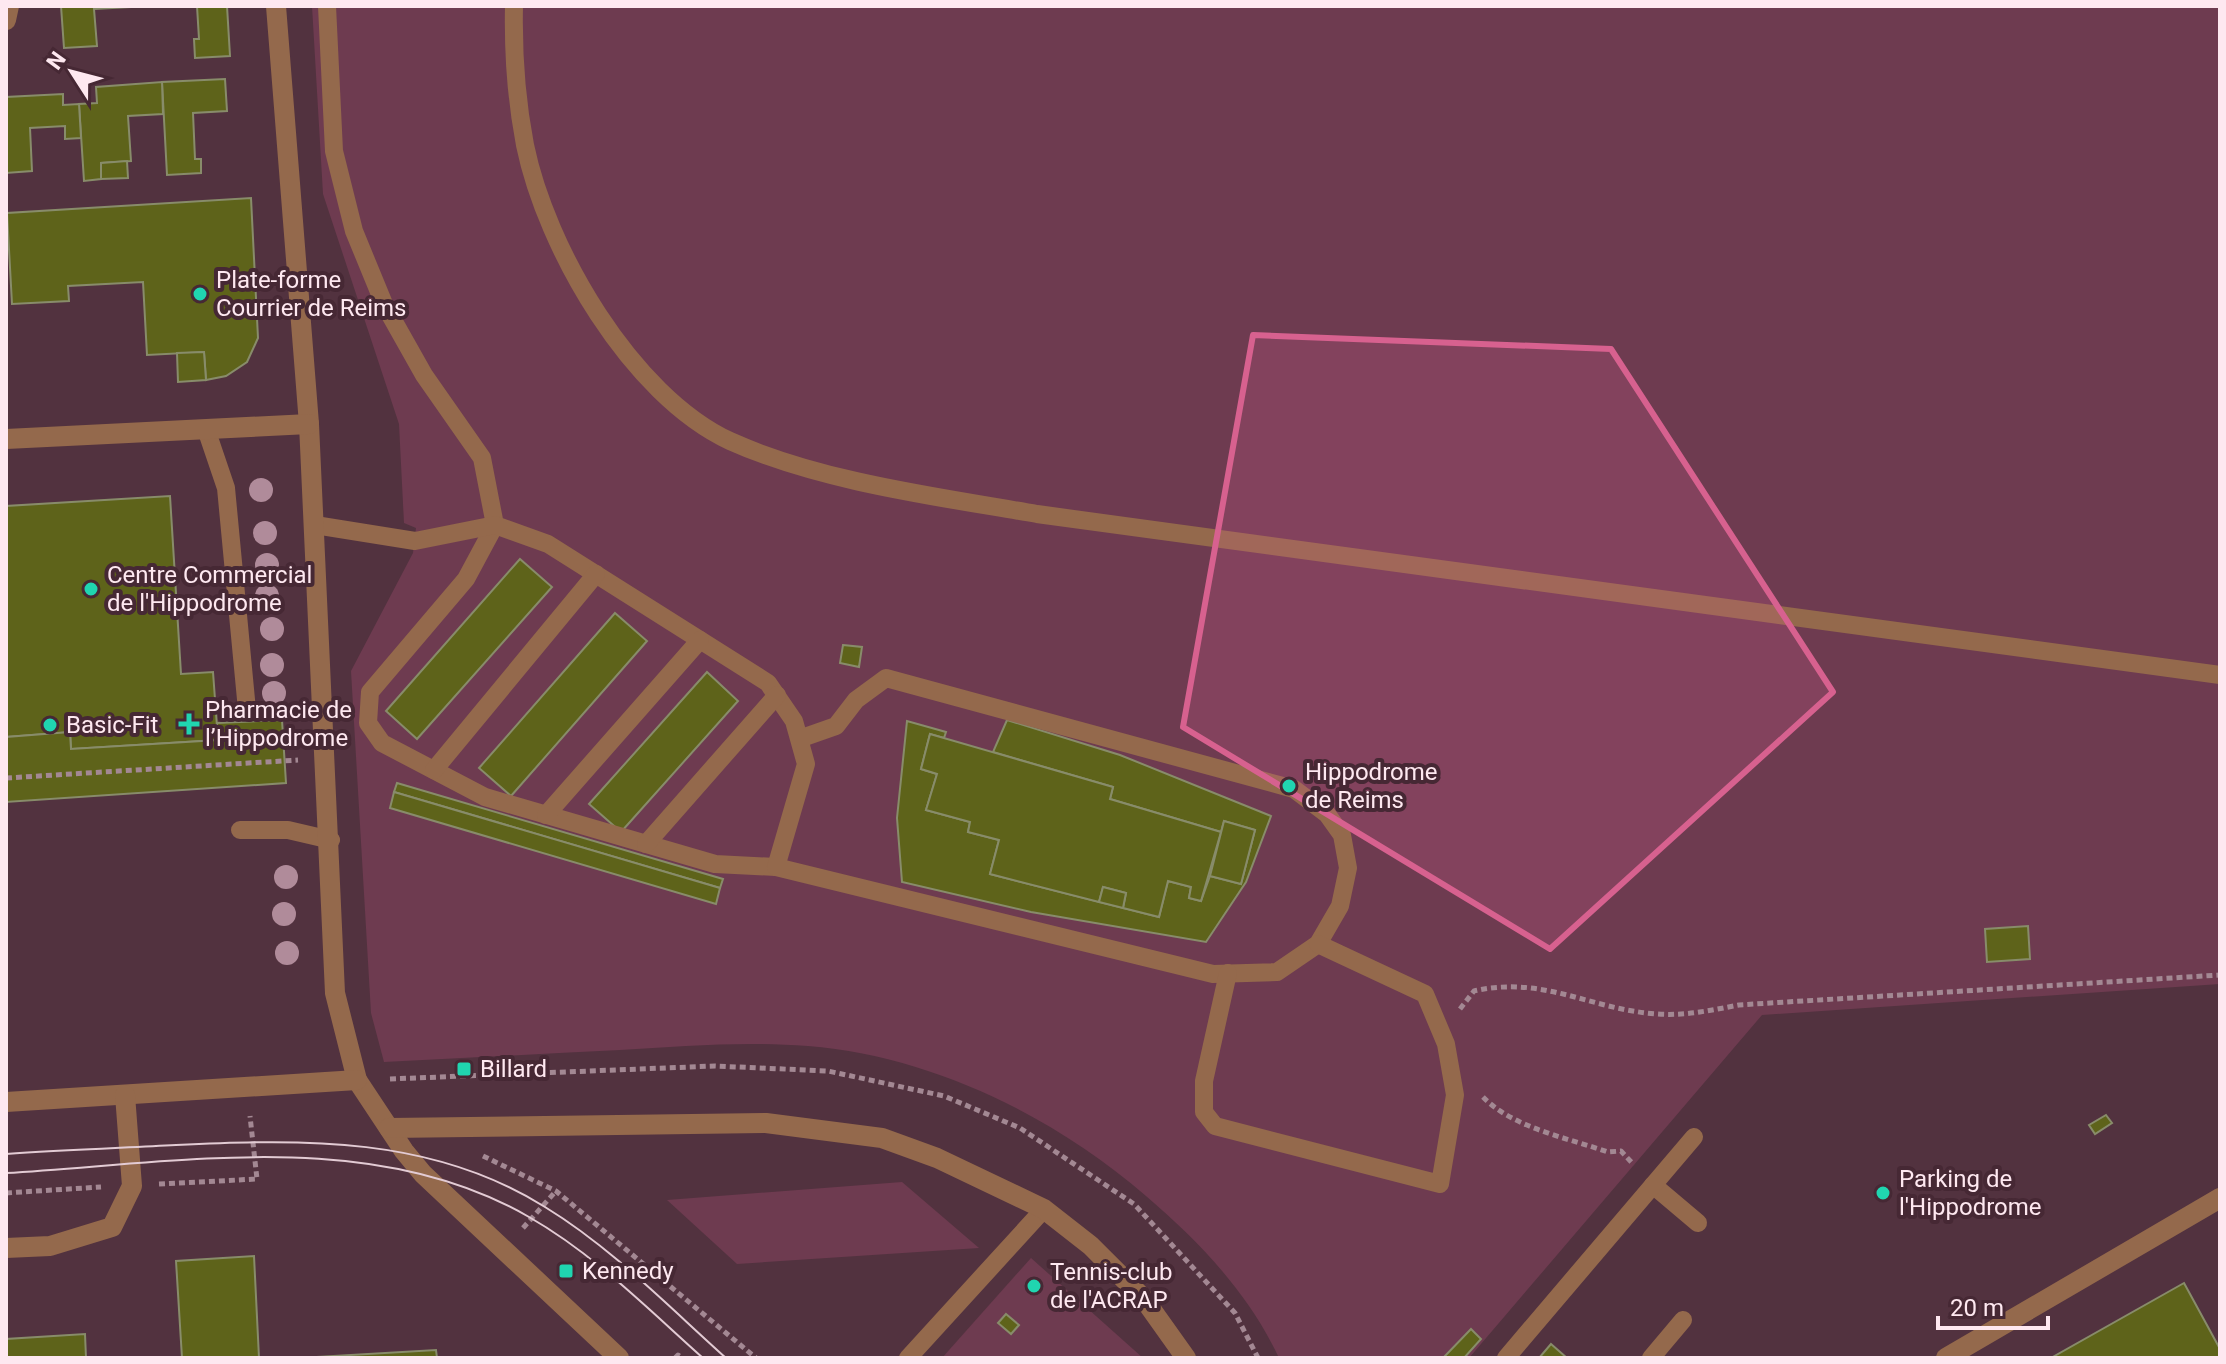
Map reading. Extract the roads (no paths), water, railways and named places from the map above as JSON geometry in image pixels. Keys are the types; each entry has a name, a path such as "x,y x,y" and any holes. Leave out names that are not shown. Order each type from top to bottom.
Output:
{"street":[{"path":"6,20 9,6"},
{"path":"276,6 309,424 331,840 335,993 357,1080 423,1174 619,1358"},
{"path":"6,439 309,424"},
{"path":"6,1102 357,1080"},
{"path":"6,1248 50,1246 112,1227 132,1186 125,1095"},
{"path":"389,1128 766,1123 882,1138 924,1153 1044,1209 1090,1245 1144,1299 1186,1358"},
{"path":"1946,1358 2220,1198"}],"lane":[{"path":"327,6 334,151 354,231 384,304 424,375 482,458 495,525 466,579 370,692 368,723 382,743 485,797 715,864 776,867 1213,974 1277,972 1318,944 1340,906 1348,868 1342,835 1327,814 1294,789 886,678 856,700 836,726 799,739"},
{"path":"514,6 513,69 525,147 541,202 565,256 598,314 638,369 678,405 729,440 880,487 1037,514 2220,675"},
{"path":"206,429 226,488 247,710"},
{"path":"315,525 415,541 495,525 548,544 768,683 794,721 806,764 776,867"},
{"path":"434,770 596,574"},
{"path":"546,815 700,640"},
{"path":"646,844 777,695"},
{"path":"240,830 288,830 331,840"},
{"path":"1228,973 1204,1081 1204,1112 1215,1126 1440,1184 1455,1095 1446,1044 1425,994 1318,944"},
{"path":"1506,1358 1694,1137"},
{"path":"1653,1185 1698,1223"},
{"path":"908,1358 1044,1209"},
{"path":"1651,1358 1683,1320"}],"tram line":[{"path":"6,1154 224,1143 319,1143 366,1147 458,1167 502,1184 570,1223 639,1278 726,1358"},
{"path":"6,1173 274,1157 340,1160 405,1170 469,1189 529,1217 553,1232 620,1283 703,1358"}],"place":[{"name":"Plate-forme Courrier de Reims","path":"200,294"},
{"name":"Centre Commercial de l'Hippodrome","path":"91,589"},
{"name":"Pharmacie de l’Hippodrome","path":"189,724"},
{"name":"Basic-Fit","path":"50,725"},
{"name":"Hippodrome de Reims","path":"1289,786"},
{"name":"Billard","path":"464,1069"},
{"name":"Parking de l'Hippodrome","path":"1883,1193"},
{"name":"Kennedy","path":"566,1271"},
{"name":"Tennis-club de l'ACRAP","path":"1034,1286"}]}
